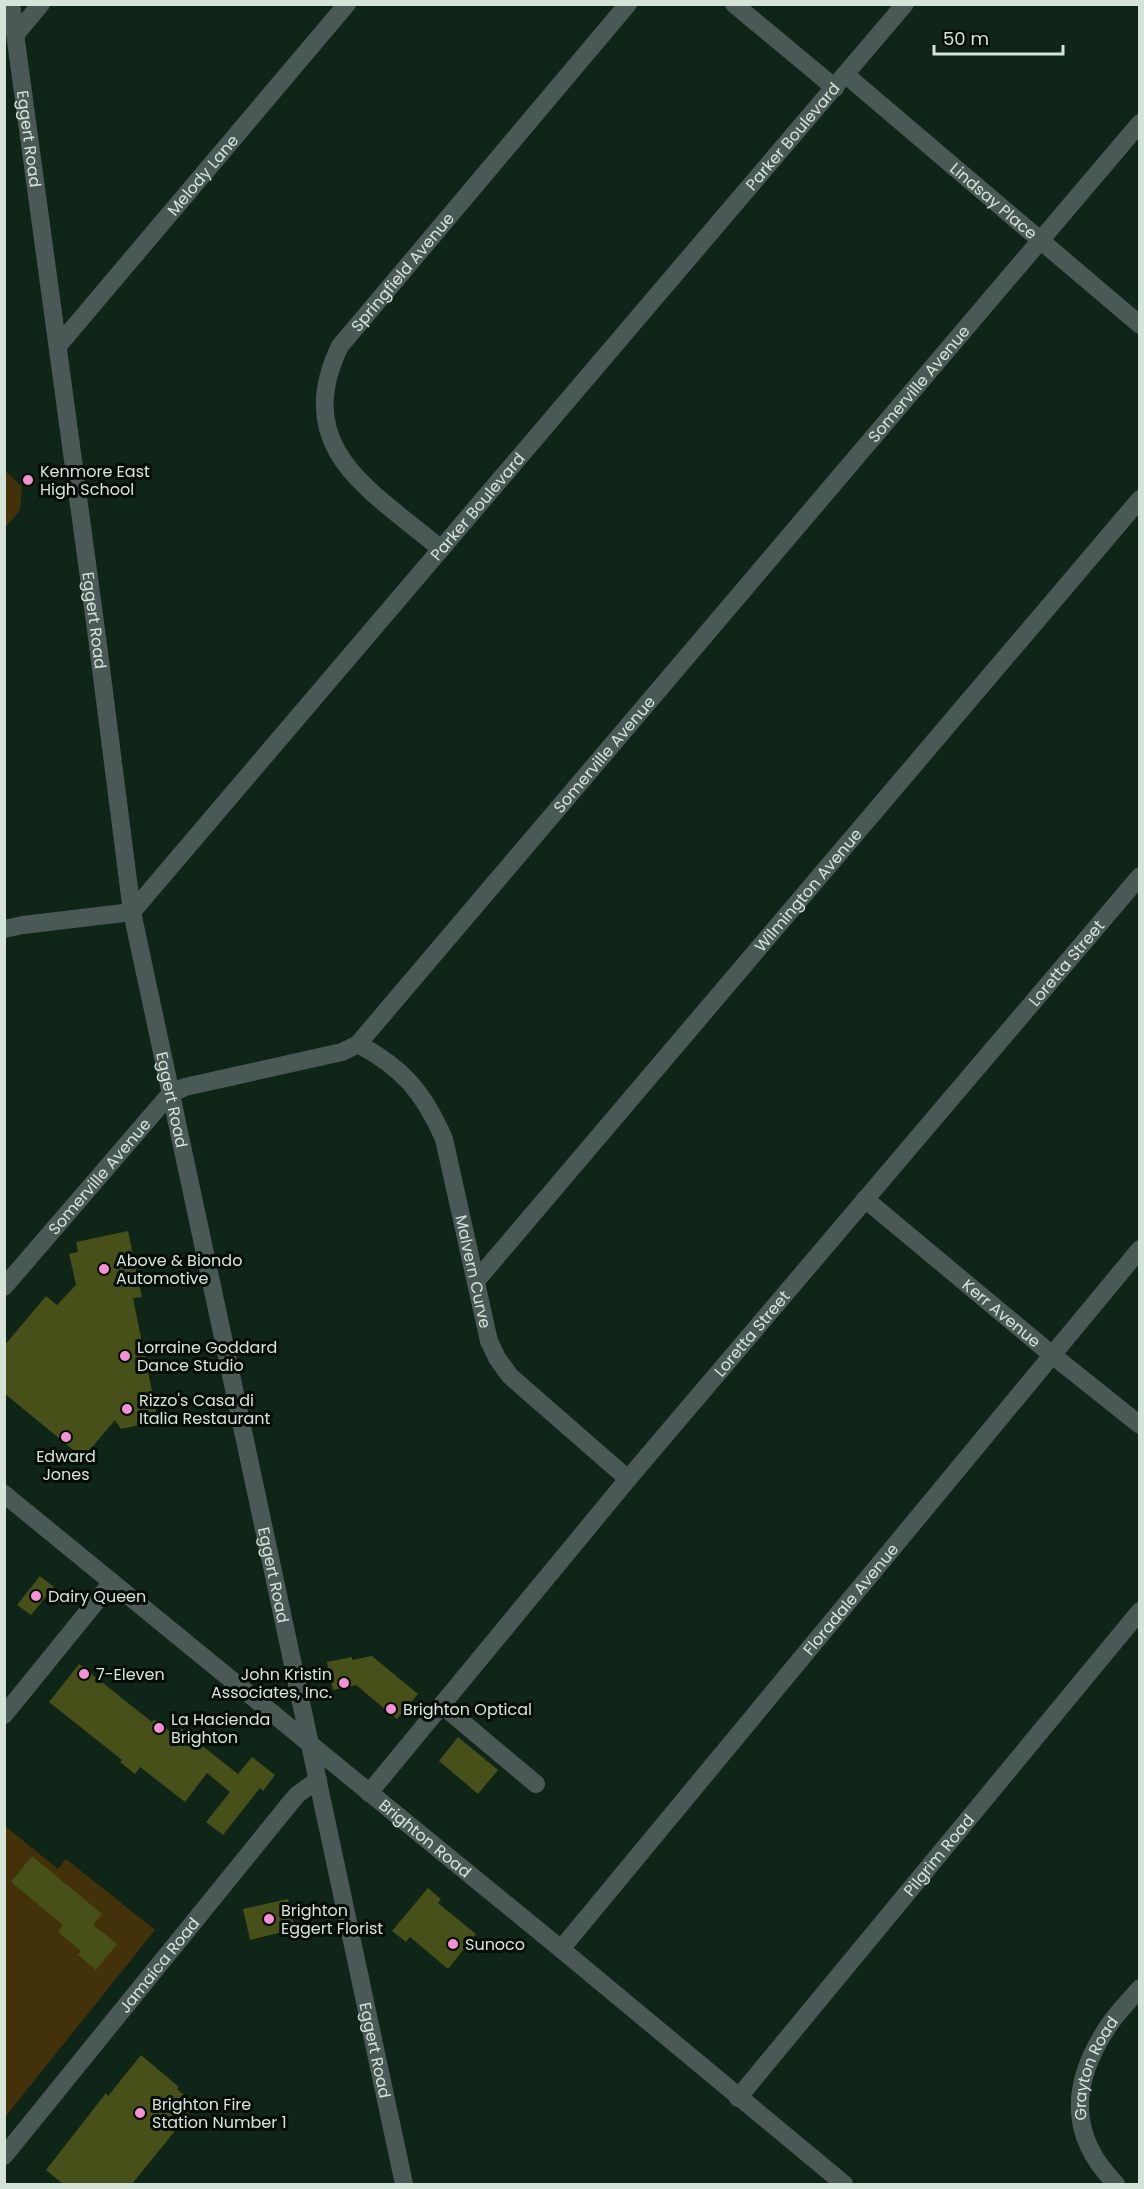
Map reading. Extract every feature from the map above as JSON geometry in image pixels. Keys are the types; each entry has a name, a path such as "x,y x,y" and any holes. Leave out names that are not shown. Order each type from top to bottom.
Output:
{"street":[{"name":"Eggert Road","path":"11,4 132,912 404,2184"},
{"path":"16,34 41,4"},
{"name":"Melody Lane","path":"58,346 347,4"},
{"name":"Springfield Avenue","path":"441,549 360,482 343,463 334,447 327,426 324,405 325,386 331,365 340,346 628,4"},
{"name":"Lindsay Place","path":"734,4 840,82 1040,240 1140,325"},
{"name":"Parker Boulevard","path":"132,912 905,4"},
{"name":"Somerville Avenue","path":"4,1287 170,1094 185,1087 342,1052 358,1044 1140,123"},
{"name":"Wilmington Avenue","path":"476,1281 1140,500"},
{"name":"Loretta Street","path":"369,1793 628,1479 1140,876"},
{"path":"4,929 132,912"},
{"name":"Malvern Curve","path":"358,1044 381,1057 402,1073 420,1093 434,1115 444,1139 489,1341 497,1358 510,1376 628,1479"},
{"name":"Kerr Avenue","path":"865,1199 1140,1425"},
{"name":"Floradale Avenue","path":"561,1949 1140,1248"},
{"name":"Brighton Road","path":"4,1494 561,1949 844,2184"},
{"path":"4,1715 112,1582"},
{"name":"Pilgrim Road","path":"738,2098 1140,1611"},
{"path":"442,1705 536,1784"},
{"name":"Jamaica Road","path":"4,2156 298,1794 318,1780"},
{"name":"Grayton Road","path":"1116,2184 1090,2151 1082,2130 1079,2111 1080,2095 1086,2069 1094,2049 1108,2026 1140,1988"}],"shaded area":[{"path":"5,471 22,487 20,510 5,528"},
{"path":"5,1826 58,1869 66,1859 155,1930 5,2117"}],"building":[{"path":"128,1231 142,1297 133,1298 158,1421 121,1429 115,1420 83,1458 4,1393 4,1346 46,1296 57,1305 76,1285 69,1254 78,1252 76,1242"},
{"name":"Dairy Queen","path":"40,1576 54,1587 31,1615 17,1605"},
{"path":"372,1656 418,1694 397,1719 356,1685 333,1690 327,1662"},
{"path":"79,1664 152,1722 154,1719 176,1736 181,1729 238,1774 252,1757 275,1775 263,1791 260,1788 223,1835 206,1822 230,1792 207,1773 185,1802 140,1767 135,1774 120,1762 122,1760 49,1702"},
{"path":"458,1737 498,1770 478,1794 439,1761"},
{"path":"32,1856 102,1914 93,1925 117,1944 96,1970 78,1955 81,1951 58,1932 63,1925 11,1882"},
{"path":"428,1888 441,1899 438,1903 476,1934 448,1969 410,1937 406,1942 392,1931"},
{"name":"Brighton Eggert Florist","path":"288,1899 295,1929 250,1940 243,1909"},
{"name":"Brighton Fire Station Number 1","path":"141,2055 179,2087 177,2089 196,2105 132,2184 63,2184 46,2170 106,2093 108,2096"}],"place":[{"name":"Kenmore East High School","path":"28,480"},
{"name":"Above & Biondo Automotive","path":"104,1269"},
{"name":"Lorraine Goddard Dance Studio","path":"125,1356"},
{"name":"Rizzo's Casa di Italia Restaurant","path":"127,1409"},
{"name":"Edward Jones","path":"66,1437"},
{"name":"Dairy Queen","path":"36,1596"},
{"name":"7-Eleven","path":"84,1674"},
{"name":"John Kristin Associates, Inc.","path":"344,1683"},
{"name":"Brighton Optical","path":"391,1709"},
{"name":"La Hacienda Brighton","path":"159,1728"},
{"name":"Brighton Eggert Florist","path":"269,1919"},
{"name":"Sunoco","path":"453,1944"},
{"name":"Brighton Fire Station Number 1","path":"140,2113"}]}
